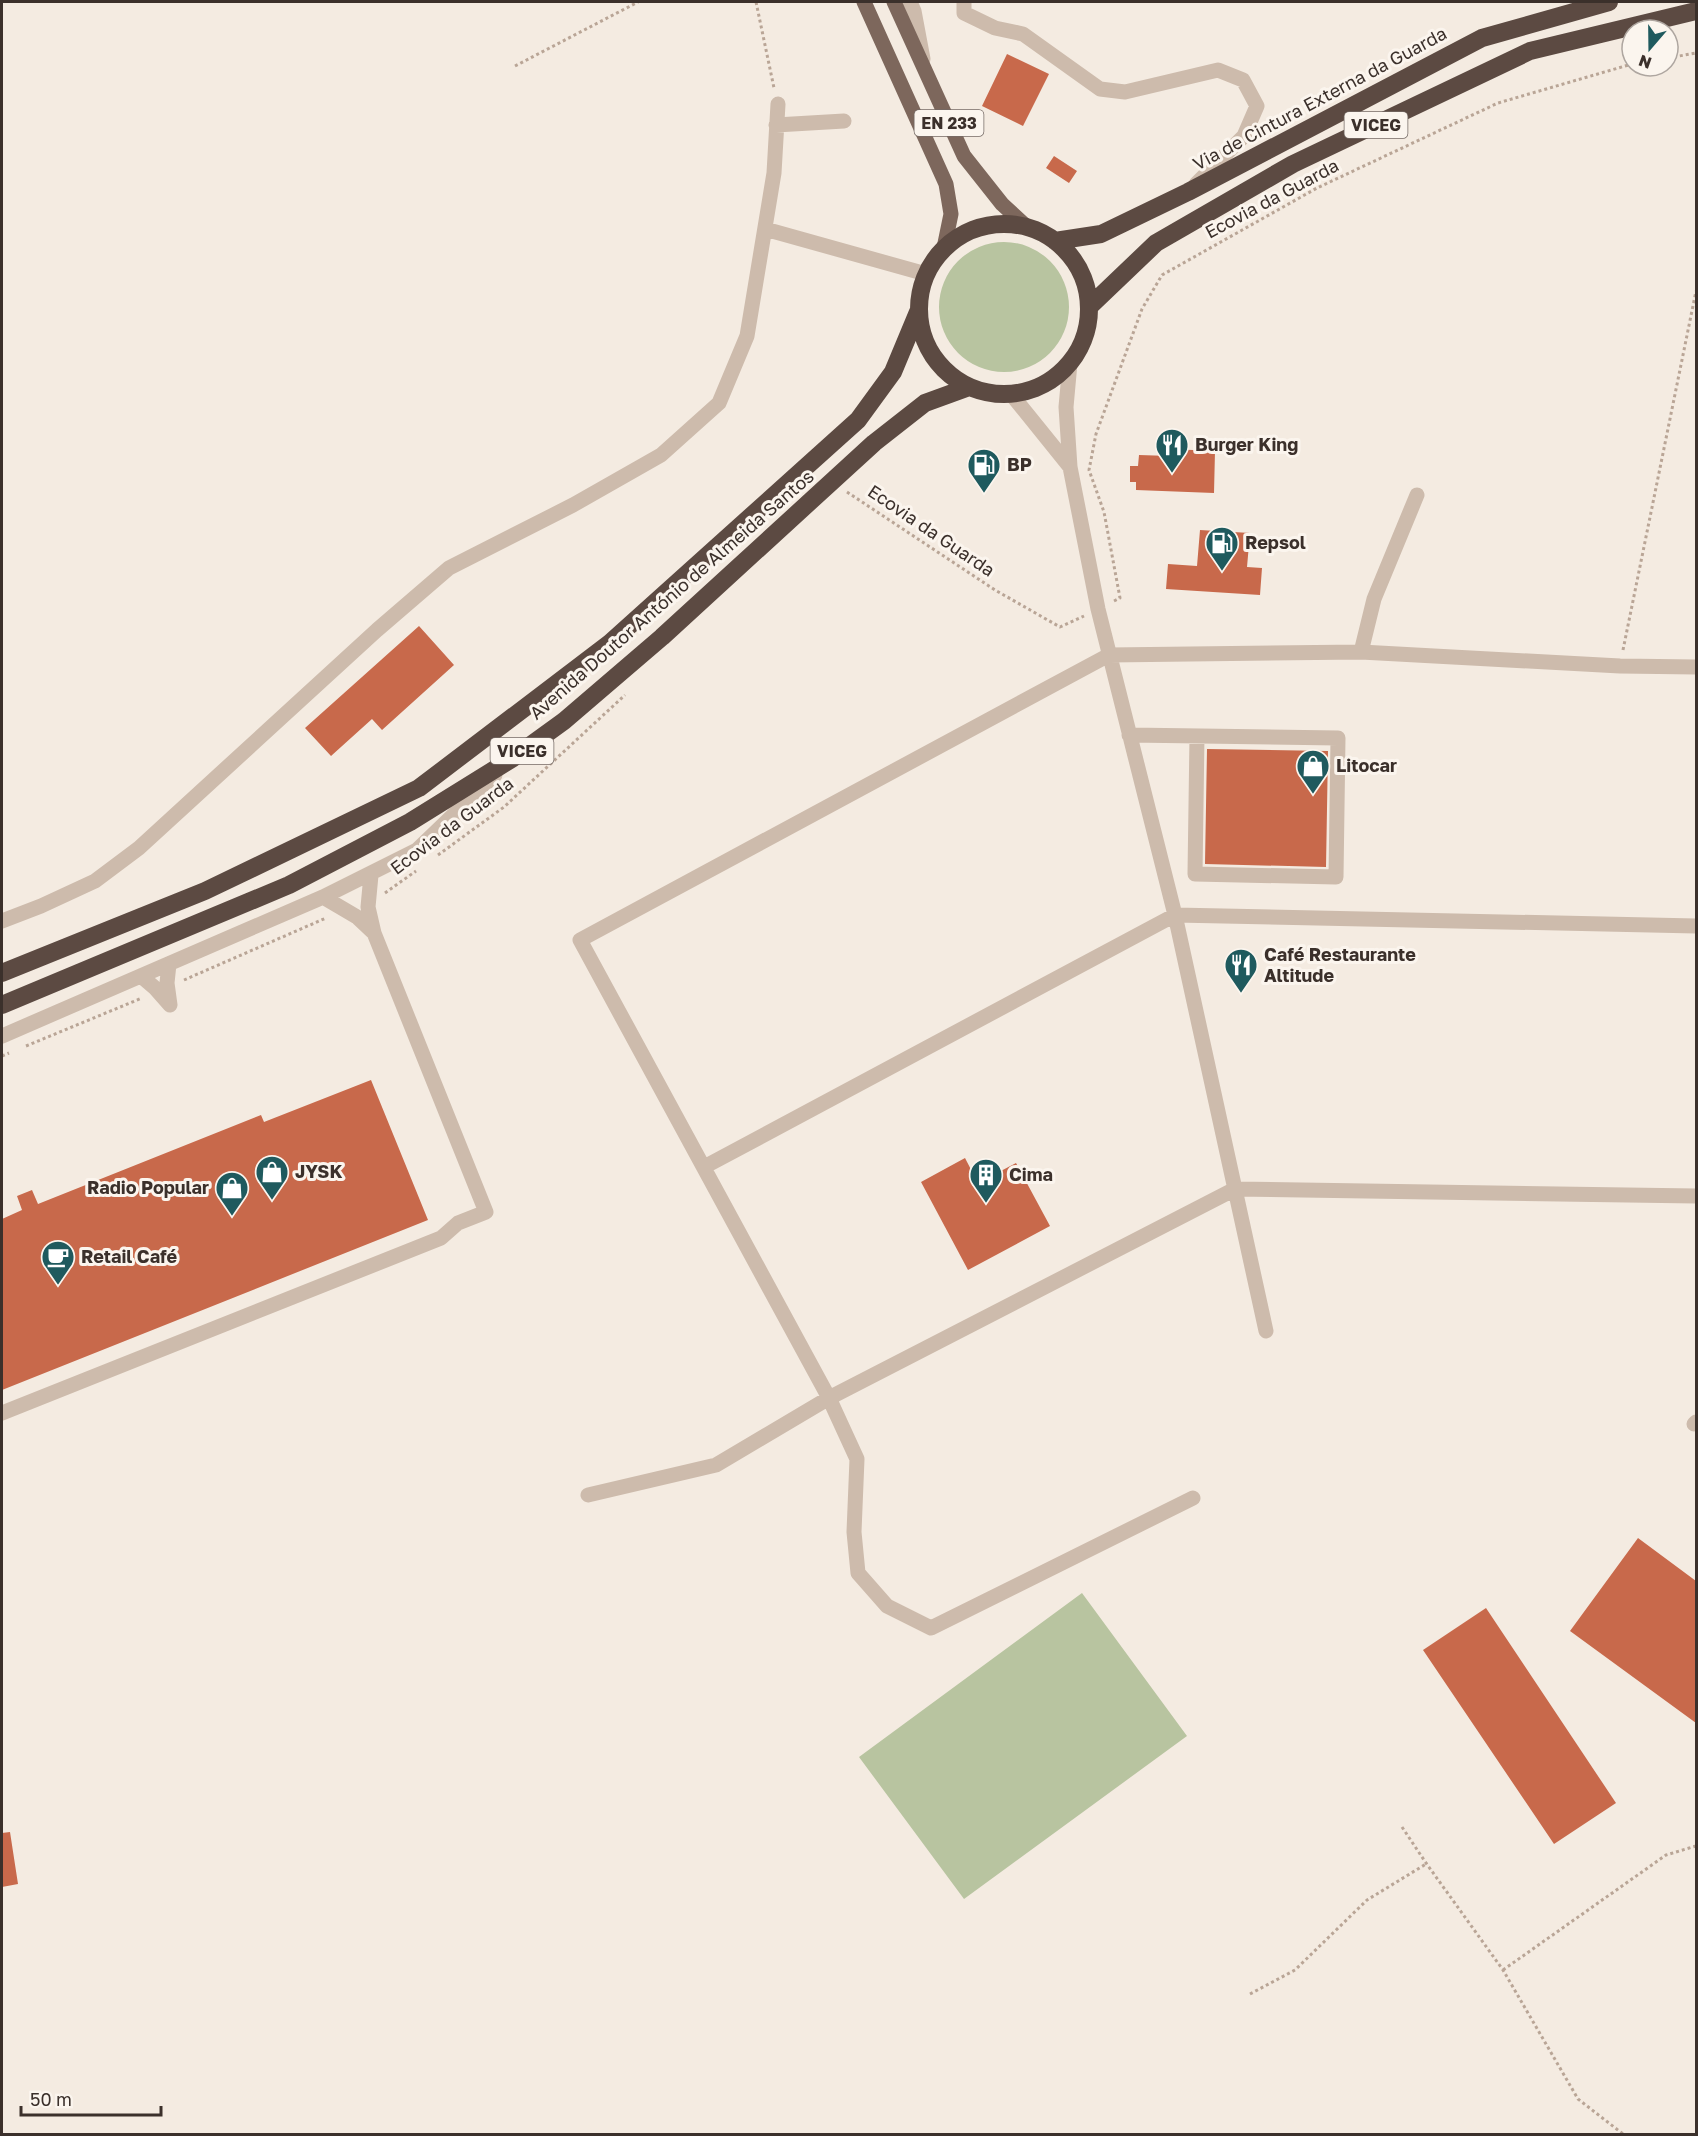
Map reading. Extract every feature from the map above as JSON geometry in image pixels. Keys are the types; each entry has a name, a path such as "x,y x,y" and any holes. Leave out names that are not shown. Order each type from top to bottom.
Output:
{"highway":[{"name":"Via de Cintura Externa da Guarda","path":"1055,241 1101,234 1188,192 1482,38 1609,2"},
{"name":"VICEG","path":"1089,308 1156,243 1293,164 1530,51 1696,11"},
{"path":"1006,224 1028,228 1055,241 1073,259 1085,282 1089,308 1087,327 1080,346 1070,363 1053,378 1033,389 1011,394 990,393 969,387 949,374 933,356 923,335 918,312 920,292 926,274 944,248 962,235 983,226 1006,224"},
{"name":"Avenida Doutor António de Almeida Santos","path":"2,973 205,891 419,788 610,643 858,420 893,372 918,312"},
{"name":"Avenida Doutor António de Almeida Santos","path":"2,1005 289,885 410,822 513,758 564,721 662,637 874,443 925,403 969,387"}],"main road":[{"name":"EN 233","path":"864,2 946,184 951,214 944,248"},
{"name":"EN 233","path":"894,2 964,156 1002,204 1028,228"}],"street":[{"path":"910,2 914,11 924,68"},
{"path":"963,2 964,13 995,27 1023,34 1100,88 1125,92 1218,70 1243,80 1257,106 1244,136 1188,192"},
{"path":"2,921 95,881 139,848 448,568 573,505 661,455 719,403 747,336 774,173 778,104"},
{"path":"776,125 844,121"},
{"path":"765,229 926,274"},
{"path":"1070,363 1066,407 1070,467 1098,609 1175,915 1266,1331"},
{"path":"1011,394 1070,467"},
{"path":"1361,652 1374,599 1416,495"},
{"path":"1193,1498 931,1628 887,1606 858,1573 854,1533 857,1459 829,1398 580,940 1109,655 1361,652 1620,666 1696,667"},
{"path":"1129,735 1338,738 1336,877 1195,874 1197,736"},
{"path":"2,1036 323,897 417,850 513,758"},
{"path":"2,1413 441,1238 458,1223 486,1212 374,933 368,907 370,875"},
{"path":"323,897 357,917 374,933"},
{"path":"704,1167 1175,915 1696,926"},
{"path":"162,989 170,964"},
{"path":"141,976 162,989 170,1005"},
{"path":"588,1495 716,1465 829,1398 1235,1189 1696,1196"}],"path":[{"path":"515,66 638,2"},
{"path":"756,2 778,104"},
{"path":"1680,55 1696,52"},
{"name":"Ecovia da Guarda","path":"846,490 995,590 1060,627 1120,598 1104,512 1089,470 1096,434 1142,309 1162,275 1317,188 1498,104 1620,68"},
{"path":"1620,666 1696,291"},
{"name":"Ecovia da Guarda","path":"437,856 504,807 627,693"},
{"name":"Ecovia da Guarda","path":"368,900 389,891 418,870"},
{"path":"23,1047 345,910"},
{"path":"2,1056 12,1051"},
{"path":"1402,1827 1503,1970 1578,2099 1623,2134"},
{"path":"1503,1970 1666,1855 1696,1846"},
{"path":"1250,1994 1295,1970 1367,1900 1426,1863"}],"green space":[{"path":"1004,242 1029,247 1050,261 1064,282 1069,307 1064,332 1050,353 1029,367 1004,372 979,367 958,353 944,332 939,307 944,282 958,261 979,247"},
{"path":"1082,1593 1187,1736 964,1899 859,1757"}],"building":[{"path":"1007,54 1049,74 1023,126 982,106"},
{"path":"1054,156 1077,171 1069,183 1046,168"},
{"name":"Burger King","path":"1170,449 1215,451 1214,493 1136,490 1136,482 1130,482 1130,466 1138,466 1139,455 1170,456"},
{"path":"1200,530 1250,533 1247,567 1262,568 1260,595 1166,589 1168,564 1197,566"},
{"path":"419,626 454,665 382,730 372,719 331,756 305,728"},
{"path":"1207,749 1328,751 1326,867 1205,864"},
{"path":"371,1080 428,1220 2,1390 2,1219 22,1210 17,1196 32,1190 38,1204 261,1115 264,1122"},
{"name":"Cima","path":"965,1158 978,1183 1016,1163 1050,1226 968,1270 921,1182"},
{"path":"1638,1538 1696,1581 1696,1723 1570,1631"},
{"path":"1486,1608 1616,1803 1554,1844 1423,1650"},
{"path":"10,1832 18,1884 2,1887 2,1833"}],"place":[{"name":"Burger King","path":"1172,474"},
{"name":"BP","path":"984,494"},
{"name":"Repsol","path":"1222,572"},
{"name":"Litocar","path":"1313,795"},
{"name":"Café Restaurante Altitude","path":"1241,994"},
{"name":"JYSK","path":"272,1201"},
{"name":"Cima","path":"986,1204"},
{"name":"Radio Popular","path":"232,1217"},
{"name":"Retail Café","path":"58,1286"}]}
